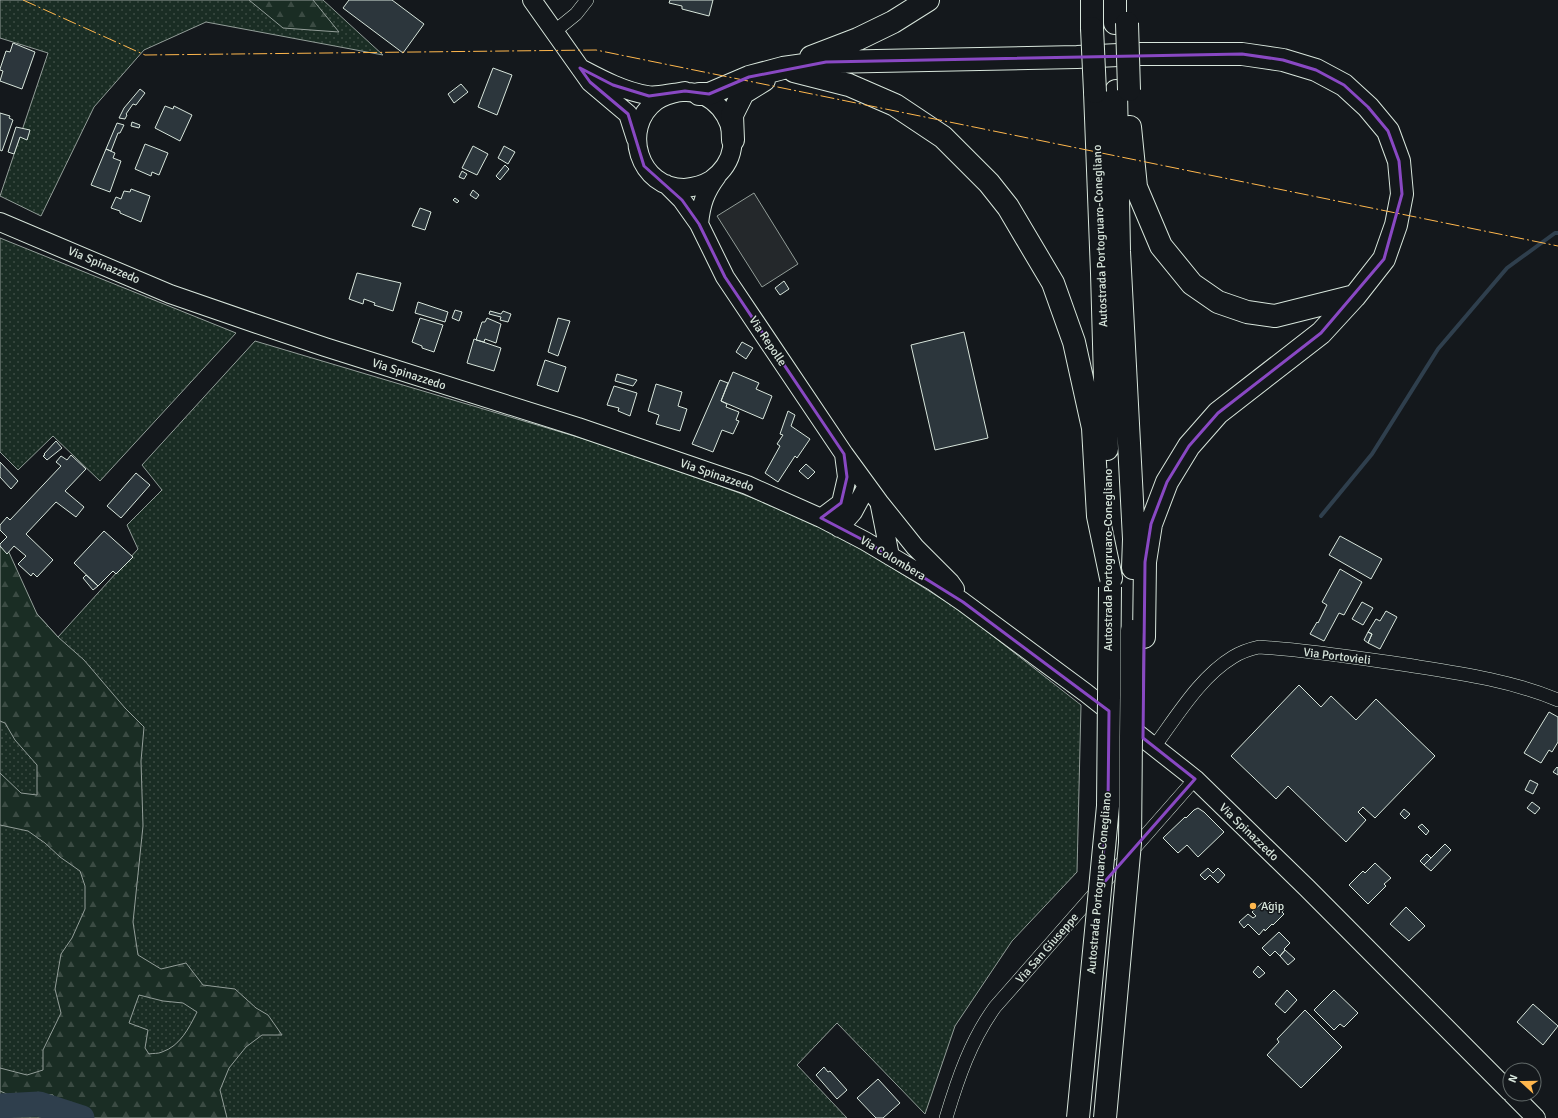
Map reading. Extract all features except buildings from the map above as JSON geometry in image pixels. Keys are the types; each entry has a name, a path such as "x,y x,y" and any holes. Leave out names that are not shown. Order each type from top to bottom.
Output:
{"highway":[{"path":"733,140 732,115 743,93 783,68 858,39 893,22 928,0"},
{"name":"Autostrada Portogruaro-Conegliano","path":"1078,1118 1108,806 1110,583 1102,273 1092,0"},
{"name":"Autostrada Portogruaro-Conegliano","path":"1115,0 1121,23 1123,91 1119,251 1138,634"},
{"path":"1121,23 1124,0"},
{"path":"692,93 709,94 749,76 783,68 826,62 1077,57 1139,54 1242,54 1283,60 1316,70 1344,85 1368,107 1388,131 1399,161 1402,194 1396,225 1384,258 1355,296 1321,332 1218,413 1189,446 1167,482 1151,524 1145,562 1138,634 1143,761 1130,844 1105,1118"},
{"path":"783,68 849,84 895,105 943,137 989,183 1008,207 1053,283 1074,342 1093,428 1098,516 1110,583"},
{"path":"1123,91 1130,130 1136,187 1161,246 1192,284 1218,302 1247,312 1275,316 1355,296"}],"street":[{"name":"Via Repolle","path":"532,0 590,82 628,114 636,140 638,154 644,166 654,177 666,184 680,188 694,187 707,182 719,174"},
{"path":"555,31 576,14 587,0"},
{"name":"Via Repolle","path":"580,68 613,85 648,96 692,93"},
{"name":"Via Repolle","path":"636,140 639,125 646,111 656,101 670,94 692,93 713,100 724,111 730,125 733,140 731,152 726,164 708,189 700,208 700,224"},
{"name":"Via Repolle","path":"666,184 682,200 700,224 725,277 844,454 879,502 915,547 950,582 963,602"},
{"name":"Via Spinazzedo","path":"0,222 170,294 324,348 578,427 747,484 821,518"},
{"name":"Via Repolle","path":"821,518 841,503 847,477 844,454"},
{"path":"839,528 853,512 867,486"},
{"name":"Via Repolle","path":"879,502 890,556"},
{"name":"Via Colombera","path":"821,518 890,556 963,602"},
{"name":"Via Spinazzedo","path":"963,602 1086,693 1195,779 1307,888 1502,1084"},
{"name":"Via Portovieli","path":"1154,747 1197,689 1218,668 1246,650 1259,646 1378,661 1447,672 1522,686 1558,700"},
{"name":"Via San Giuseppe","path":"946,1118 957,1083 972,1046 982,1024 995,1006 1195,779"},
{"path":"1520,1102 1536,1118"}],"highlighted area":[{"path":"1242,54 1283,60 1316,70 1344,85 1368,107 1388,131 1399,161 1402,194 1384,259 1321,333 1218,413 1189,446 1167,482 1151,524 1145,562 1143,738 1195,779 1100,887 1108,806 1109,711 963,602 865,541 821,518 841,503 847,477 844,454 725,277 699,224 682,200 644,166 628,114 590,82 580,68 613,85 649,96 685,91 709,94 749,77 826,62"}],"green space":[{"path":"0,0 323,0 383,55 206,22 144,50 94,107 41,216 0,196 48,53 0,38"},
{"path":"249,0 313,0 339,32 283,28"},
{"path":"0,238 236,333 100,481 53,436 18,470 0,452"},
{"path":"255,341 638,455 822,524 961,611 1081,705 1077,872 1012,941 955,1026 925,1114 837,1023 797,1065 847,1118 0,1118 0,573 58,637 138,549 127,525 162,490 142,465"},
{"path":"0,547 7,548 37,614 58,637 84,660 125,708 144,727 141,761 143,826 133,922 138,955 161,969 186,963 203,985 235,989 256,1008 268,1015 282,1035 262,1035 246,1047 229,1068 220,1090 227,1118 59,1118 53,1095 39,1094 20,1100 0,1091 0,1068 27,1075 43,1070 43,1050 61,1013 55,989 61,954 72,938 85,909 85,886 80,871 60,857 45,843 28,831 0,825 0,773 21,793 37,795 37,765 15,740 5,723 0,721","holes":["139,995 163,1001 183,1003 197,1012 179,1041 160,1053 149,1054 145,1048 148,1030 129,1023"]}],"shaded area":[{"path":"754,193 798,264 762,287 717,216"}],"waterway":[{"path":"1321,516 1372,454 1438,349 1507,268 1555,233 1558,233"},
{"path":"0,1106 39,1104 82,1118"}],"power":[{"path":"23,0 145,55 596,50 1558,246"}],"place":[{"name":"Agip","path":"1253,906"}]}
